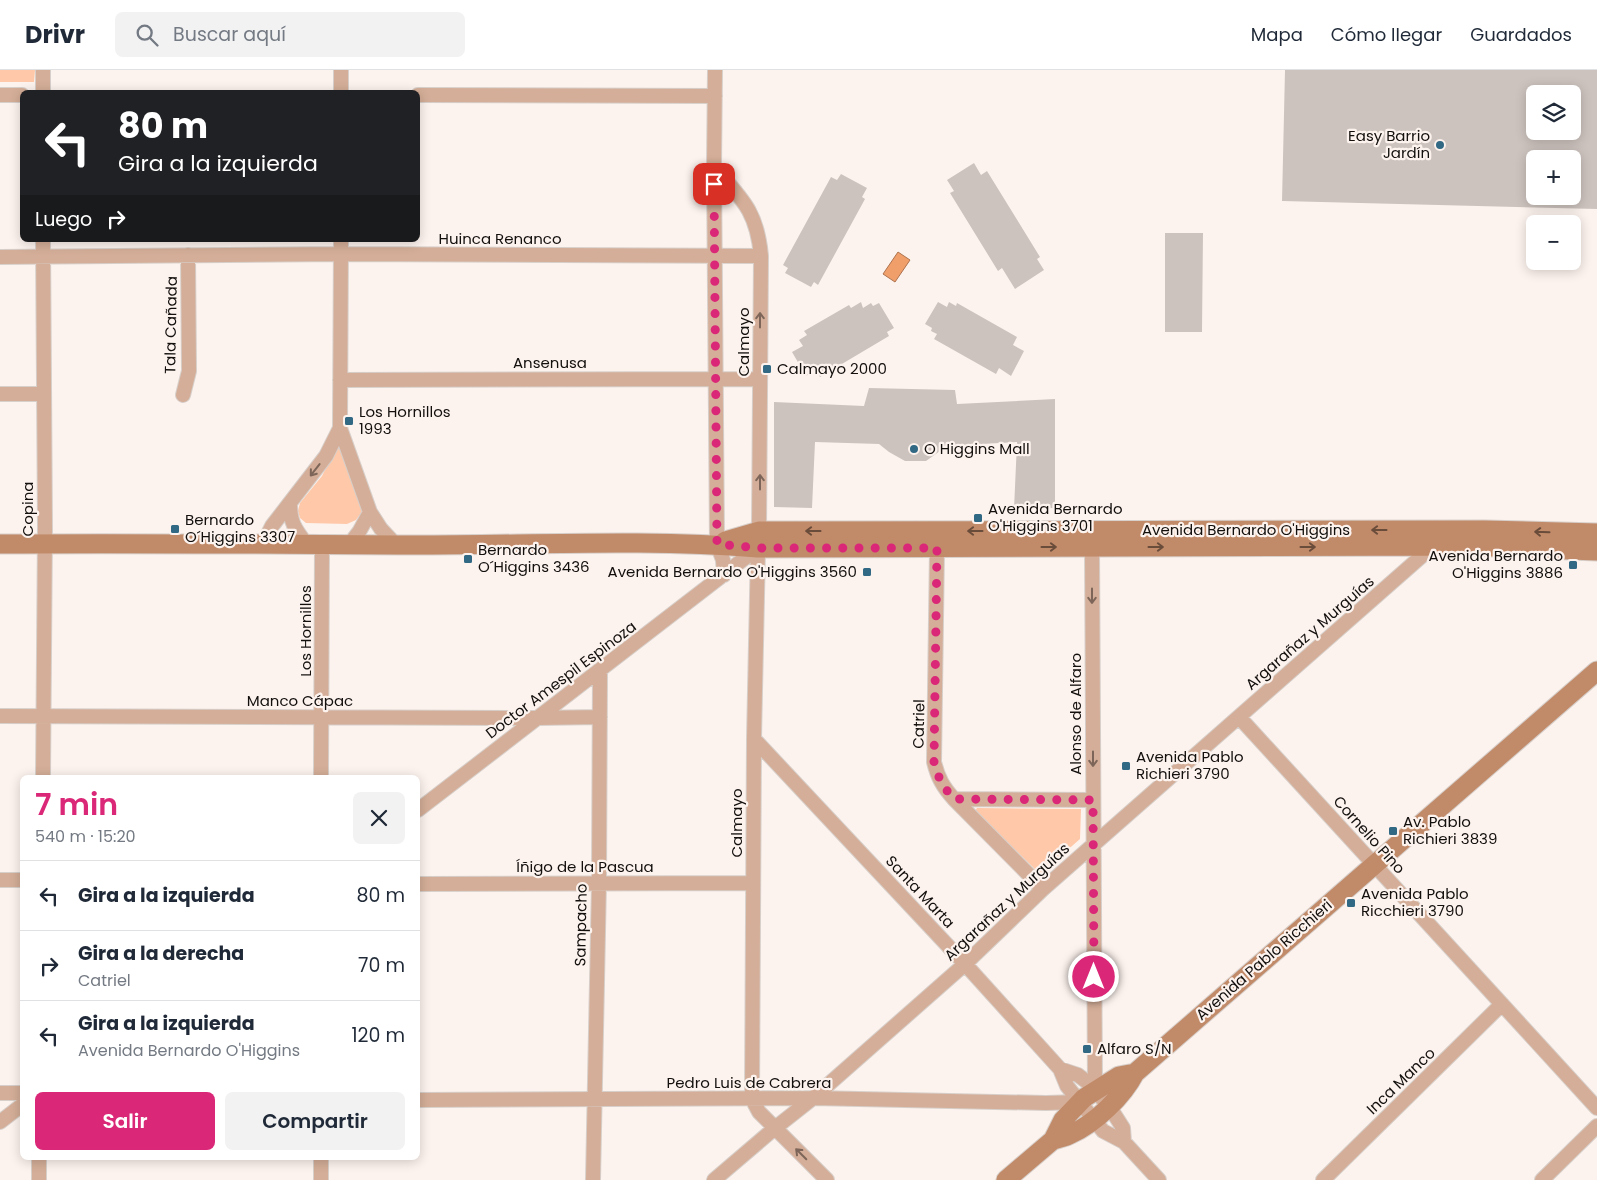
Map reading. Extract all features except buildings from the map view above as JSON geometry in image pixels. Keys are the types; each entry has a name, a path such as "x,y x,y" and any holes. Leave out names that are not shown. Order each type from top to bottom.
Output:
{"main road":[{"name":"Avenida Bernardo O'Higgins","path":"0,544 717,544 758,540 1511,530 1597,533"},
{"path":"1468,546 1500,540 1506,537 1511,530"},
{"name":"Avenida Bernardo O'Higgins","path":"758,540 937,548 1468,546 1597,551"},
{"name":"Avenida Pablo Ricchieri","path":"1006,1180 1053,1140 1071,1135 1094,1120 1127,1088 1135,1073 1597,671"},
{"name":"Avenida Pablo Ricchieri","path":"1053,1140 1062,1120 1079,1102 1119,1076 1135,1073"}],"street":[{"path":"43,70 43,90"},
{"path":"341,70 341,90"},
{"name":"Calmayo","path":"716,70 714,167 717,544"},
{"path":"0,95 20,95"},
{"path":"420,95 715,96"},
{"name":"Calmayo","path":"714,167 745,202 755,222 759,236 761,256 754,739 752,1099"},
{"name":"Copina","path":"43,242 43,775"},
{"path":"341,247 340,428 370,512 381,529 396,545"},
{"name":"Huinca Renanco","path":"0,257 188,255 341,247 761,256"},
{"name":"Tala Cañada","path":"183,396 189,371 188,255"},
{"name":"Ansenusa","path":"340,380 760,379"},
{"path":"0,394 43,394"},
{"path":"263,544 272,526 326,456 340,428"},
{"path":"290,503 290,518 295,530 315,545"},
{"path":"349,545 370,512"},
{"name":"Doctor Amespil Espinoza","path":"420,808 724,575 758,540"},
{"path":"717,544 724,560 724,575"},
{"name":"Los Hornillos","path":"315,545 322,718 322,775"},
{"name":"Alonso de Alfaro","path":"1092,547 1095,1090"},
{"name":"Argarañaz y Murguías","path":"714,1180 813,1098 965,964 1043,889 1432,547"},
{"name":"Catriel","path":"937,548 934,762 937,776 942,786 954,799 1043,889"},
{"name":"Sampacho","path":"593,1180 599,882 600,671"},
{"name":"Manco Cápac","path":"0,716 600,717"},
{"name":"Cornelio Pino","path":"1239,717 1597,1108"},
{"name":"Santa Marta","path":"754,739 965,964 1060,1069 1068,1086 1079,1102 1103,1131 1124,1142 1159,1180"},
{"path":"954,799 1093,800"},
{"path":"0,880 20,880"},
{"name":"Íñigo de la Pascua","path":"420,884 753,883"},
{"name":"Inca Manco","path":"1323,1180 1502,1004"},
{"name":"Santa Marta","path":"1060,1069 1078,1075 1095,1090 1109,1106 1123,1128 1124,1142"},
{"path":"0,1093 20,1093"},
{"name":"Pedro Luis de Cabrera","path":"420,1100 813,1098 1036,1103 1079,1102"},
{"path":"752,1099 759,1112 826,1180"},
{"path":"0,1122 20,1107"},
{"path":"1542,1180 1597,1126"},
{"path":"39,1160 39,1180"},
{"path":"321,1160 321,1180"}],"shaded area":[{"path":"0,70 35,70 34,82 0,82"},
{"path":"898,252 910,260 895,282 883,274"},
{"path":"340,440 363,500 362,512 356,520 347,524 306,523 300,518 298,511 300,503 322,476"},
{"path":"977,808 1081,809 1080,839 1040,874 975,811"}],"place":[{"name":"Easy Barrio Jardín","path":"1440,145"},
{"name":"Calmayo 2000","path":"767,369"},
{"name":"Los Hornillos 1993","path":"349,421"},
{"name":"O Higgins Mall","path":"914,449"},
{"name":"Avenida Bernardo O'Higgins 3701","path":"978,518"},
{"name":"Bernardo O´Higgins 3307","path":"175,529"},
{"name":"Bernardo O´Higgins 3436","path":"468,559"},
{"name":"Avenida Bernardo O'Higgins 3886","path":"1573,565"},
{"name":"Avenida Bernardo O'Higgins 3560","path":"867,572"},
{"name":"Avenida Pablo Richieri 3790","path":"1126,766"},
{"name":"Av. Pablo Richieri 3839","path":"1393,831"},
{"name":"Avenida Pablo Ricchieri 3790","path":"1351,903"},
{"name":"Alfaro S/N","path":"1087,1049"}],"route":[{"path":"714,184 717,544 758,548 937,548 934,762 937,776 942,786 954,799 1093,800 1094,977"}]}
